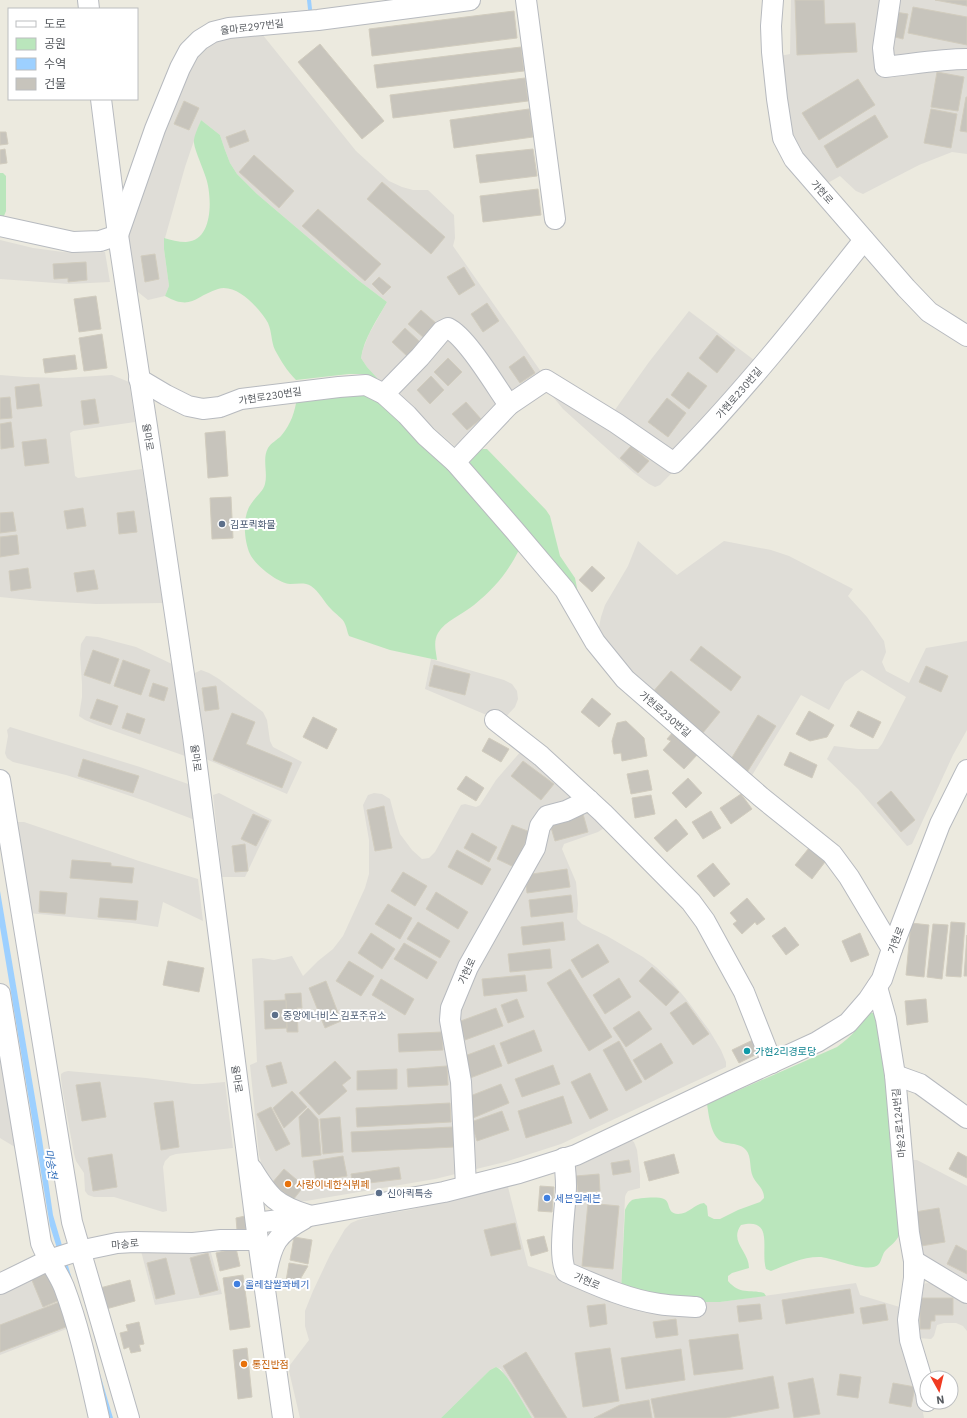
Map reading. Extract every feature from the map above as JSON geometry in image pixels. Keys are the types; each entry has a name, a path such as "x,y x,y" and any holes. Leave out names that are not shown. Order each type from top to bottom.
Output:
{"street":[{"name":"율마로297번길","path":"118,235 155,129 180,68 189,51 200,40 213,32 229,28 318,20 470,0"},
{"path":"526,0 555,219"},
{"name":"가현로","path":"773,0 771,26 772,52 783,138 794,159 906,288 929,312 967,336"},
{"path":"890,0 883,48 885,67 946,59 967,59"},
{"name":"율마로","path":"101,100 118,235 193,736 264,1285 283,1418"},
{"path":"0,226 73,242 100,241 118,235"},
{"name":"가현로230번길","path":"455,462 509,405 546,380 616,423 674,463 711,426 784,341 864,240"},
{"path":"384,394 442,331 448,328 455,331 469,348 509,405"},
{"name":"가현로230번길","path":"139,379 188,406 202,409 220,407 241,399 338,387 366,386 384,394 407,415 426,436 455,462 565,590 596,642 625,679 761,797 832,854 849,877 892,949"},
{"path":"495,720 541,756 589,800 691,902 705,921 744,992 772,1063"},
{"name":"가현로","path":"257,1231 310,1216 444,1192 519,1173 576,1155 817,1042 848,1023 868,1000 882,979 940,824 967,770"},
{"path":"0,780 77,1251 129,1418"},
{"name":"가현로","path":"466,1186 461,1082 450,1020 451,1008 468,967 535,848 540,826 547,816 566,811 589,800"},
{"name":"마송2로124번길","path":"877,987 886,1019 895,1075 909,1233 914,1261 914,1278 908,1320 910,1340 919,1370"},
{"path":"0,994 42,1243 52,1259 64,1288 79,1335 99,1418"},
{"path":"895,1075 920,1084 967,1118"},
{"name":"가현로","path":"564,1158 566,1187 562,1266 566,1272 615,1292 638,1299 659,1304 696,1307"},
{"path":"248,1162 263,1188 270,1196 289,1209 310,1216"},
{"path":"264,1285 273,1247 279,1237 290,1227 310,1216"},
{"name":"마송로","path":"0,1284 52,1259 77,1251 118,1243 193,1243 221,1240 257,1231"},
{"path":"914,1261 967,1293"}],"shaded area":[{"path":"791,0 967,0 967,154 952,152 919,165 863,194 856,191 840,176 826,184 796,147 792,138 780,56 790,54"},
{"path":"262,34 356,151 389,181 413,190 428,190 454,215 455,238 453,246 544,376 458,449 378,379 361,358 369,334 387,302 358,280 257,194 237,174 230,163 220,135 201,120 185,167 165,238 164,249 169,286 165,296 148,300 133,288 127,241 128,227 174,105 194,61 203,49 223,38"},
{"path":"0,240 33,248 63,252 105,252 110,282 69,284 0,279"},
{"path":"689,311 766,369 717,427 660,485 655,487 634,473 563,409 545,387 612,414 649,362"},
{"path":"0,375 63,378 112,375 129,382 135,422 73,431 70,433 75,476 78,478 142,469 164,603 96,604 0,597"},
{"path":"638,541 677,575 724,541 771,550 789,556 853,589 848,596 867,617 884,641 886,652 882,662 886,671 909,683 926,648 967,641 967,730 953,755 912,844 907,846 858,789 827,759 834,746 858,749 878,749 906,697 862,670 845,682 829,710 801,695 748,782 634,683 600,637 599,627 605,605 628,566"},
{"path":"86,636 98,637 136,647 172,664 185,756 97,725 79,716 82,697 80,654 81,644"},
{"path":"431,659 504,680 512,684 517,691 518,699 515,707 503,720 489,716 425,689"},
{"path":"201,670 219,679 263,712 267,720 270,741 273,747 302,762 287,794 206,759 195,673"},
{"path":"10,727 140,767 191,785 195,820 104,787 66,775 13,762 7,758 5,753 8,736 7,730"},
{"path":"522,750 560,782 604,828 598,832 564,844 562,849 576,882 578,904 577,919 582,924 607,936 643,957 671,981 709,1030 721,1050 726,1062 726,1067 561,1144 505,1162 435,1179 306,1201 296,1201 281,1195 264,1172 259,1155 250,1065 257,1062 252,959 262,958 274,960 292,956 303,976 333,949 343,936 365,888 369,874 369,840 363,805 368,795 374,793 382,794 390,799 400,834 412,850 422,859 429,858 435,852 461,805 465,804 476,807 480,805 496,780"},
{"path":"219,793 272,820 245,877 222,877 213,795"},
{"path":"17,822 24,822 139,861 198,879 203,921 163,902 158,927 28,913"},
{"path":"0,1058 7,1060 20,1150 0,1138"},
{"path":"68,1071 193,1084 225,1082 233,1148 176,1154 170,1156 165,1161 163,1167 167,1211 163,1212 114,1197 94,1197 88,1195 85,1191 84,1173 76,1161 74,1154 63,1093 61,1074"},
{"path":"629,1139 634,1142 637,1150 640,1188 628,1191 625,1197 621,1291 572,1270 566,1257 571,1166"},
{"path":"908,1160 917,1160 967,1186 967,1285 923,1257"},
{"path":"508,1187 528,1266 575,1283 679,1302 720,1302 856,1283 860,1295 903,1308 919,1392 919,1410 922,1410 924,1418 532,1418 501,1369 496,1367 490,1370 441,1418 300,1418 289,1371 290,1365 309,1340 305,1326 305,1311 330,1255 345,1229 351,1223 378,1215 409,1210"},
{"path":"209,1245 222,1294 155,1305 141,1251"},
{"path":"44,1265 74,1326 0,1355 0,1288"},
{"path":"927,1283 935,1284 967,1301 967,1331 963,1326 956,1323 944,1323 937,1325 934,1336 931,1339 918,1338 914,1312 920,1285"}],"green space":[{"path":"201,120 220,135 230,163 237,174 257,194 358,280 387,302 368,336 361,358 378,379 364,374 349,374 296,380 284,366 275,350 268,323 254,305 240,293 225,288 218,289 188,302 181,302 165,296 169,286 164,238 183,242 195,240 202,234 209,216 210,206 208,186 194,143 195,135"},
{"path":"0,173 3,173 6,176 6,211 4,216 0,218"},
{"path":"368,392 460,475 479,450 487,449 550,516 560,556 575,578 578,593 520,548 506,572 488,592 474,605 445,625 438,633 435,646 437,660 390,650 349,636 343,620 328,606 314,588 306,584 285,583 273,577 262,568 250,554 248,549 245,536 246,515 251,504 263,490 265,484 266,452 269,446 281,436 290,422 294,413 297,397"},
{"path":"870,1013 874,1013 882,1026 900,1234 885,1252 879,1264 874,1267 867,1268 825,1258 813,1257 794,1262 771,1271 766,1269 764,1237 762,1230 758,1226 752,1224 741,1225 737,1236 738,1242 746,1256 749,1268 732,1273 728,1276 728,1281 741,1290 764,1293 766,1296 720,1302 679,1302 621,1291 625,1210 632,1200 661,1198 666,1200 672,1212 678,1214 682,1214 697,1205 704,1203 707,1206 708,1216 714,1219 720,1219 738,1210 760,1202 764,1198 762,1189 752,1174 748,1153 742,1147 726,1143 717,1138 710,1121 707,1104 837,1047 857,1029 864,1018"},
{"path":"496,1367 510,1382 532,1418 441,1418 490,1370"}],"water":[{"path":"0,891 42,1139 53,1215 113,1418 110,1418 50,1226 0,927"}],"building":[{"path":"795,0 824,0 825,24 855,23 857,52 797,55"},
{"path":"935,0 967,0 967,6"},
{"path":"913,7 967,17 967,45 908,33"},
{"path":"514,11 517,38 372,56 369,29"},
{"path":"895,12 908,14 903,39 891,36"},
{"path":"320,44 384,121 362,139 298,62"},
{"path":"521,47 524,71 377,88 374,65"},
{"path":"937,72 964,77 958,111 931,107"},
{"path":"525,78 528,101 393,118 390,95"},
{"path":"858,79 875,105 819,140 802,113"},
{"path":"967,97 967,132 960,131"},
{"path":"184,101 199,108 189,130 174,124"},
{"path":"529,109 533,137 454,148 450,120"},
{"path":"931,109 957,114 951,148 924,143"},
{"path":"875,115 888,137 837,168 824,146"},
{"path":"245,130 249,141 230,148 226,137"},
{"path":"0,132 6,132 8,144 0,145"},
{"path":"5,149 7,163 0,164 0,150"},
{"path":"533,149 537,176 480,183 476,155"},
{"path":"254,155 294,191 279,208 239,172"},
{"path":"382,182 445,237 431,254 367,199"},
{"path":"538,189 541,215 483,222 480,196"},
{"path":"318,209 381,264 365,281 302,226"},
{"path":"155,254 159,279 145,282 141,256"},
{"path":"86,262 87,280 68,282 68,278 54,279 53,264"},
{"path":"464,267 475,285 459,295 447,277"},
{"path":"379,277 391,287 383,295 372,284"},
{"path":"96,296 101,329 79,332 74,299"},
{"path":"487,303 499,321 483,332 471,314"},
{"path":"421,310 437,324 424,338 408,324"},
{"path":"405,328 421,343 408,357 392,342"},
{"path":"102,334 107,368 84,371 79,338"},
{"path":"717,335 735,350 717,373 699,358"},
{"path":"75,355 77,369 45,373 43,359"},
{"path":"524,356 535,373 520,383 509,367"},
{"path":"448,358 462,372 448,386 434,372"},
{"path":"688,372 707,386 689,409 671,395"},
{"path":"431,376 444,390 430,404 417,390"},
{"path":"39,384 42,406 17,409 15,387"},
{"path":"10,397 12,418 0,419 0,398"},
{"path":"667,398 686,413 668,437 648,422"},
{"path":"95,399 99,423 84,425 81,401"},
{"path":"466,402 481,419 467,430 452,414"},
{"path":"11,422 14,447 1,449 0,424"},
{"path":"225,431 228,476 208,478 205,433"},
{"path":"46,439 49,463 25,466 22,442"},
{"path":"631,446 649,461 638,473 620,458"},
{"path":"231,497 233,538 212,539 210,498"},
{"path":"83,508 86,526 67,529 64,511"},
{"path":"134,511 137,532 119,534 117,513"},
{"path":"13,512 16,531 0,533 0,513"},
{"path":"17,535 19,554 0,557 0,537"},
{"path":"592,566 605,578 592,592 579,580"},
{"path":"28,568 31,588 11,591 9,571"},
{"path":"94,570 98,589 77,592 74,573"},
{"path":"701,646 741,677 731,691 690,660"},
{"path":"93,650 119,659 110,684 84,675"},
{"path":"123,660 150,670 141,695 114,686"},
{"path":"434,665 470,674 465,695 429,686"},
{"path":"926,666 948,676 941,692 919,682"},
{"path":"671,671 720,712 702,734 652,693"},
{"path":"153,683 168,688 164,701 149,696"},
{"path":"216,686 219,709 205,711 202,688"},
{"path":"592,698 611,714 599,727 581,712"},
{"path":"97,699 118,706 111,725 90,718"},
{"path":"809,711 834,725 827,737 810,741 796,734"},
{"path":"858,711 881,722 873,738 850,726"},
{"path":"127,713 145,719 140,734 122,728"},
{"path":"232,713 255,722 246,744 292,763 282,788 213,760"},
{"path":"758,715 776,726 746,774 728,764"},
{"path":"313,717 337,729 327,749 303,737"},
{"path":"626,721 644,738 647,756 622,761 621,753 614,754 612,741 617,723"},
{"path":"673,732 698,754 684,769 663,750 671,741 667,739"},
{"path":"489,738 509,749 501,762 482,751"},
{"path":"790,752 817,765 812,778 784,765"},
{"path":"83,759 139,776 133,793 78,776"},
{"path":"523,761 554,784 541,800 511,776"},
{"path":"648,770 652,790 631,794 627,774"},
{"path":"466,776 484,788 476,801 457,789"},
{"path":"688,778 702,793 686,808 672,793"},
{"path":"891,791 915,820 901,832 877,803"},
{"path":"741,794 752,809 731,824 720,808"},
{"path":"651,795 655,814 635,818 632,798"},
{"path":"384,806 392,848 375,851 367,810"},
{"path":"711,811 721,828 703,839 692,822"},
{"path":"253,814 269,821 256,846 241,839"},
{"path":"583,814 588,832 555,841 550,824"},
{"path":"676,819 688,834 667,852 654,838"},
{"path":"512,825 530,832 514,867 497,859"},
{"path":"472,833 497,847 489,862 464,848"},
{"path":"245,844 248,871 235,872 232,846"},
{"path":"809,848 825,862 812,879 795,865"},
{"path":"457,850 491,869 482,885 448,867"},
{"path":"72,860 111,863 111,866 134,868 132,883 70,878"},
{"path":"713,863 730,884 714,897 697,876"},
{"path":"567,869 570,887 527,893 525,875"},
{"path":"403,872 427,886 415,906 391,891"},
{"path":"40,891 67,893 65,914 39,912"},
{"path":"436,892 468,912 458,929 426,909"},
{"path":"571,895 573,912 531,917 529,900"},
{"path":"100,898 138,901 136,920 98,917"},
{"path":"747,898 765,919 757,925 755,922 742,934 733,924 737,921 730,913"},
{"path":"388,904 412,918 400,939 375,924"},
{"path":"418,922 450,941 440,958 407,939"},
{"path":"563,922 565,940 523,945 521,927"},
{"path":"951,922 965,923 961,977 946,976"},
{"path":"911,923 929,925 924,977 906,975"},
{"path":"933,924 948,925 942,979 927,977"},
{"path":"785,927 799,945 786,955 772,936"},
{"path":"371,933 395,949 382,969 358,953"},
{"path":"860,933 869,955 851,962 842,941"},
{"path":"967,935 967,976 964,976"},
{"path":"404,943 437,962 427,979 394,959"},
{"path":"598,944 609,962 582,978 571,960"},
{"path":"550,949 552,968 510,972 508,954"},
{"path":"168,961 204,968 199,992 163,985"},
{"path":"349,961 374,976 361,996 336,981"},
{"path":"652,967 679,992 666,1006 639,981"},
{"path":"570,969 612,1037 589,1051 547,983"},
{"path":"525,975 527,991 484,996 482,979"},
{"path":"619,978 631,997 605,1014 593,995"},
{"path":"381,979 414,999 405,1015 372,995"},
{"path":"326,981 341,1021 325,1028 309,988"},
{"path":"301,993 302,1008 297,1008 298,1032 287,1032 285,994"},
{"path":"517,999 524,1017 508,1023 501,1005"},
{"path":"926,999 928,1022 907,1025 905,1001"},
{"name":"중앙에너비스 김포주유소","path":"286,1000 287,1028 265,1029 264,1001"},
{"path":"686,1002 709,1034 693,1045 670,1013"},
{"path":"496,1008 503,1026 465,1040 458,1022"},
{"path":"639,1011 652,1029 626,1047 613,1028"},
{"path":"534,1030 542,1051 508,1064 500,1043"},
{"path":"442,1032 443,1050 399,1052 398,1034"},
{"name":"가현2리경로당","path":"755,1039 761,1052 739,1063 732,1050"},
{"path":"619,1041 642,1082 626,1091 603,1050"},
{"path":"661,1043 673,1063 645,1080 633,1060"},
{"path":"494,1045 502,1066 470,1078 462,1057"},
{"path":"335,1061 351,1078 342,1085 347,1091 319,1115 299,1093"},
{"path":"281,1062 287,1083 272,1087 266,1066"},
{"path":"553,1065 560,1084 522,1097 515,1079"},
{"path":"447,1066 448,1085 408,1087 407,1069"},
{"path":"397,1069 397,1089 357,1090 357,1071"},
{"path":"590,1073 608,1110 590,1119 571,1082"},
{"path":"100,1082 106,1117 82,1121 76,1085"},
{"path":"501,1084 509,1103 473,1118 465,1098"},
{"path":"292,1091 307,1107 284,1128 273,1108"},
{"path":"563,1096 572,1123 526,1138 518,1111"},
{"path":"173,1101 179,1147 161,1150 154,1103"},
{"path":"450,1103 451,1122 357,1127 356,1108"},
{"path":"271,1107 290,1144 276,1151 257,1114"},
{"path":"308,1108 318,1119 321,1155 302,1157 299,1117"},
{"path":"502,1111 509,1130 477,1141 471,1122"},
{"path":"340,1117 343,1152 323,1154 320,1119"},
{"path":"453,1127 454,1147 352,1152 351,1132"},
{"path":"958,1152 967,1157 967,1178 949,1169"},
{"path":"112,1154 117,1187 93,1191 88,1158"},
{"path":"674,1154 679,1173 649,1181 644,1162"},
{"path":"343,1156 347,1176 316,1181 313,1161"},
{"path":"629,1160 631,1172 613,1175 611,1163"},
{"path":"399,1167 401,1179 353,1185 351,1174"},
{"name":"사랑이네한식뷔페","path":"284,1169 304,1186 293,1200 272,1183"},
{"path":"599,1174 600,1191 578,1192 576,1176"},
{"path":"540,1186 554,1187 552,1212 538,1211"},
{"path":"588,1203 619,1206 613,1269 582,1266"},
{"path":"939,1208 945,1242 921,1246 915,1212"},
{"path":"245,1216 246,1229 237,1230 236,1218"},
{"path":"515,1223 521,1249 491,1256 484,1230"},
{"path":"544,1236 548,1251 531,1256 527,1240"},
{"path":"294,1237 312,1240 308,1264 290,1260"},
{"path":"956,1245 967,1251 967,1274 947,1264"},
{"path":"236,1248 240,1266 220,1271 216,1253"},
{"path":"208,1253 218,1290 200,1295 190,1258"},
{"path":"166,1258 175,1294 156,1299 147,1263"},
{"path":"289,1263 308,1266 295,1288 285,1287"},
{"path":"46,1266 60,1300 43,1307 29,1273"},
{"path":"243,1275 250,1327 230,1330 223,1278"},
{"path":"130,1280 135,1301 106,1309 100,1288"},
{"path":"850,1289 854,1313 786,1324 782,1300"},
{"path":"920,1298 953,1298 953,1315 935,1315 935,1321 931,1321 930,1329 920,1329"},
{"path":"62,1301 71,1325 0,1352 0,1325"},
{"path":"605,1304 607,1324 590,1327 587,1306"},
{"path":"760,1304 762,1319 739,1322 737,1306"},
{"path":"885,1304 888,1320 863,1324 860,1308"},
{"path":"676,1319 678,1335 656,1338 653,1322"},
{"path":"139,1322 144,1344 139,1345 141,1351 131,1353 129,1347 124,1349 120,1333 128,1331 126,1325"},
{"path":"738,1334 743,1369 694,1375 689,1340"},
{"path":"247,1348 252,1397 238,1399 233,1350"},
{"path":"610,1348 619,1401 583,1407 575,1353"},
{"path":"681,1349 685,1380 626,1389 621,1358"},
{"path":"526,1352 567,1418 535,1418 503,1366"},
{"path":"840,1374 861,1377 858,1398 837,1395"},
{"path":"773,1376 779,1408 726,1418 655,1418 651,1399"},
{"path":"813,1378 820,1414 794,1418 788,1383"},
{"path":"893,1383 915,1387 911,1407 889,1403"},
{"path":"649,1400 652,1418 594,1418 620,1405"}],"waterway":[{"path":"309,0 310,9"}],"place":[{"name":"김포퀵화물","path":"222,524"},
{"name":"중앙에너비스 김포주유소","path":"275,1015"},
{"name":"가현2리경로당","path":"747,1051"},
{"name":"사랑이네한식뷔페","path":"288,1184"},
{"name":"신아퀵특송","path":"379,1193"},
{"name":"세븐일레븐","path":"547,1198"},
{"name":"올레찹쌀꽈베기","path":"237,1284"},
{"name":"통진반점","path":"244,1364"}],"water label":[{"name":"마송천","path":"51,1164"}]}
